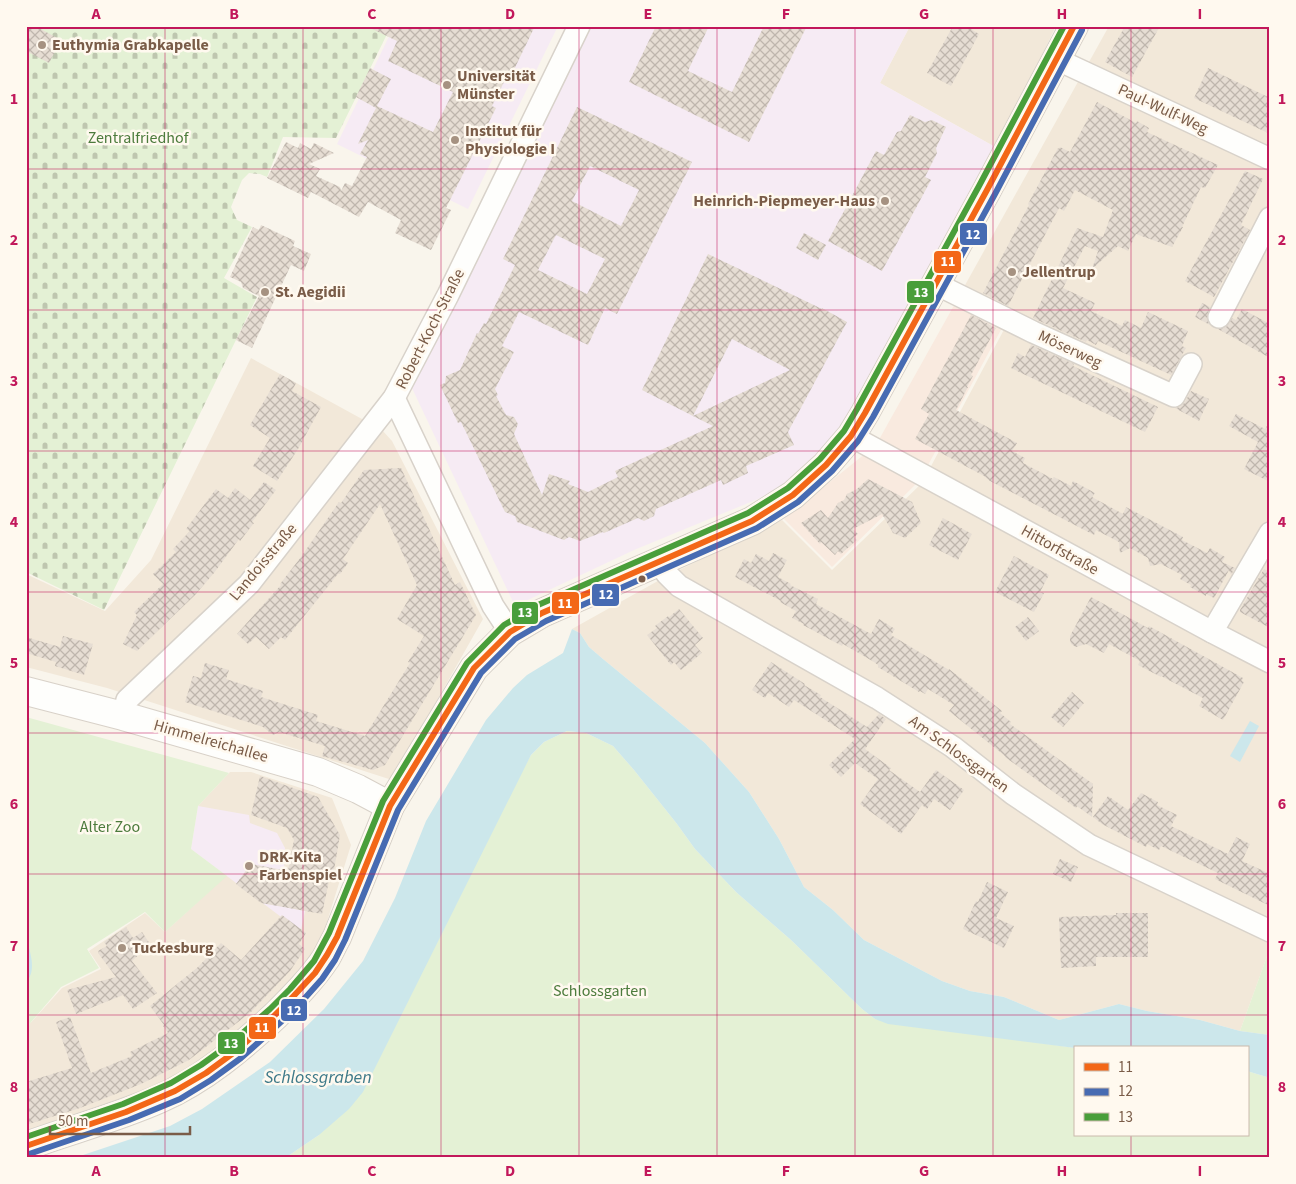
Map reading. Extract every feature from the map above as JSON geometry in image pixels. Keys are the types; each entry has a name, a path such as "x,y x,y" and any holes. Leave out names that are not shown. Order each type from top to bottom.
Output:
{"street":[{"name":"Robert-Koch-Straße","path":"510,632 493,606 394,398 448,295 579,26"},
{"path":"26,1146 116,1116 159,1099 192,1082 232,1054 268,1022 307,983 327,957 390,806 474,668 510,632 542,613 752,520 792,494 826,466 851,436 865,413 1074,26"},
{"name":"Paul-Wulf-Weg","path":"1056,59 1270,159"},
{"path":"1219,317 1270,218"},
{"name":"Möserweg","path":"936,284 1033,332 1174,396 1191,364"},
{"name":"Landoisstraße","path":"123,716 127,700 249,584 394,398"},
{"name":"Hittorfstraße","path":"851,436 1270,662"},
{"path":"1212,632 1270,533"},
{"name":"Am Schlossgarten","path":"658,562 679,586 877,698 954,747 1013,794 1089,844 1270,930"},
{"name":"Himmelreichallee","path":"26,691 123,716 318,772 358,788 390,806"}],"shaded area":[{"name":"Universität Münster","path":"394,26 558,26 468,209 337,144"},
{"path":"587,26 910,26 880,83 997,148 856,407 824,451 797,476 770,494 634,550 515,606 411,386"},
{"path":"910,26 1056,26 997,148 880,83"},
{"path":"1109,26 1270,26 1270,948 1240,1031 1200,1020 1119,1004 1059,1020 1004,997 970,991 942,981 864,940 833,910 804,887 779,839 749,792 705,743 589,647 580,633 572,629 665,577 782,520 832,570 922,483 1007,324 959,296"},
{"path":"957,300 1003,326 920,480 832,567 784,519 876,445"},
{"path":"251,358 382,430 392,441 483,619 392,780 107,688 26,667 26,574 105,611 151,560"},
{"path":"230,772 251,772 332,798 351,845 320,944 276,1000 179,1081 26,1136 26,1028 62,988 101,969 89,951 145,913 165,932 226,876 198,806"},
{"name":"DRK-Kita Farbenspiel","path":"198,806 249,815 250,823 277,833 285,848 284,870 277,905 305,911 301,930 305,935 191,849"}],"green space":[{"name":"Zentralfriedhof","path":"26,26 391,26 336,138 283,137 267,177 249,173 242,180 231,207 237,220 252,227 224,278 257,297 104,610 26,572"},
{"name":"Alter Zoo","path":"26,717 229,773 198,806 191,849 227,876 165,932 145,912 87,949 99,968 61,987 26,1028"},
{"name":"Schlossgarten","path":"567,731 586,733 613,746 695,849 736,892 791,940 862,1009 875,1019 1074,1048 1074,1136 1248,1136 1248,1071 1270,1078 1270,1158 285,1158 319,1135 531,755 544,742"},
{"path":"1270,948 1270,1035 1240,1031"}],"water":[{"name":"Schlossgraben","path":"572,629 580,633 589,647 705,743 749,792 779,839 804,887 833,910 864,940 942,981 970,991 1004,997 1059,1020 1119,1004 1200,1020 1240,1031 1270,1035 1270,1078 1248,1071 1248,1046 1074,1046 1074,1048 888,1024 875,1019 862,1009 791,940 736,892 695,849 613,746 586,733 567,731 544,742 531,755 363,1092 349,1109 319,1135 285,1158 74,1158 170,1126 202,1109 270,1062 324,1009 363,961 395,898 426,821 486,720 513,688 527,675 563,653"},
{"path":"1250,721 1259,726 1240,762 1230,756"},
{"path":"26,936 32,966 30,977 26,982"}],"building":[{"name":"Euthymia Grabkapelle","path":"26,26 35,26 61,40 49,63 26,51"},
{"name":"Universität Münster","path":"366,26 535,26 510,78 507,76 492,106 496,108 446,208 451,210 431,250 395,233 401,220 368,202 359,217 311,192 308,198 267,178 286,142 298,148 300,143 311,149 314,143 334,153 309,164 320,169 316,176 340,187 341,191 345,183 352,186 367,157 360,154 368,140 358,144 376,108 356,97 370,68 391,79 377,106 433,132 453,92 388,61 397,41"},
{"path":"656,26 709,26 688,71 732,92 764,26 807,26 749,142 629,82"},
{"path":"953,26 966,26 979,34 951,86 927,73"},
{"path":"1125,26 1160,26 1132,77 1105,62"},
{"path":"1208,68 1270,98 1270,134 1194,98"},
{"path":"1097,102 1149,128 1147,132 1218,165 1205,188 1201,187 1172,247 1136,234 1128,251 1118,246 1092,269 1098,251 1085,246 1063,288 1095,303 1091,311 1122,326 1125,320 1141,328 1148,312 1188,331 1182,346 1186,348 1171,375 1098,341 1096,345 1087,340 1086,342 1033,318 1077,228 1103,237 1113,210 1075,190 1064,211 1059,208 1008,306 983,293 1058,148 1060,147 1070,152"},
{"path":"577,107 692,162 617,314 605,308 588,345 519,312 502,346 514,352 495,389 498,395 496,396 506,415 514,417 518,424 514,434 542,495 549,474 570,481 568,484 588,492 618,477 615,471 713,426 693,416 642,390 708,254 822,308 847,322 788,432 794,445 746,466 748,473 723,485 721,480 656,509 654,516 644,521 638,518 580,541 569,537 564,540 517,522 515,516 505,512 461,422 458,423 440,385 445,383 446,376 460,370 477,333 484,323 486,324 515,265 503,259","holes":["590,166 639,190 621,226 572,201","556,235 605,259 587,294 538,270","732,339 790,370 693,416"]},
{"name":"Heinrich-Piepmeyer-Haus","path":"910,115 925,122 932,120 946,127 936,148 937,153 925,177 931,180 882,271 828,241 876,151 884,155 897,132 901,131"},
{"path":"1245,171 1263,179 1241,225 1250,230 1214,297 1185,281"},
{"path":"261,225 295,241 293,246 311,254 304,271 291,265 252,348 236,340 259,296 243,288 241,282 230,277 253,227 259,230"},
{"path":"804,233 826,245 818,260 796,248"},
{"path":"1202,303 1210,307 1207,317 1210,325 1195,317"},
{"path":"1242,309 1270,324 1270,358 1218,329 1226,327 1232,318 1236,320"},
{"path":"971,315 996,328 971,375 973,376 956,410 1017,443 1012,451 1025,458 1023,463 1071,486 1073,481 1095,493 1092,497 1123,514 1126,507 1183,537 1182,540 1207,553 1210,548 1225,557 1222,562 1235,568 1231,575 1229,570 1214,598 1206,594 1206,596 1190,587 1191,585 1180,579 1182,575 1161,564 1150,566 1148,558 1130,548 1120,553 1119,542 1096,530 1094,535 990,481 915,439 929,414 921,409"},
{"path":"1031,345 1074,364 1073,366 1158,407 1145,432 1011,368 1018,353 1025,357"},
{"path":"280,374 296,383 292,391 321,407 298,449 277,481 253,466 270,438 250,425"},
{"path":"1191,391 1209,399 1199,421 1175,408 1180,407 1185,402"},
{"path":"1236,414 1265,429 1270,421 1270,482 1244,469 1258,442 1229,426"},
{"path":"401,468 455,585 460,582 476,615 385,765 373,770 322,756 325,746 279,732 273,735 263,727 185,702 193,676 201,678 205,663 229,670 226,679 263,691 261,697 318,715 316,721 365,736 410,663 408,662 424,636 397,619 417,585 380,504 343,559 348,563 285,640 281,637 269,649 256,637 248,644 237,634 281,585 339,502 341,503 364,470"},
{"path":"868,479 912,502 921,523 905,538 893,533 882,514 853,529 858,534 854,537 857,540 841,554 838,551 835,555 821,542 820,544 801,523 821,510 828,518 847,494 857,489"},
{"path":"264,482 276,490 252,522 254,523 195,595 137,651 123,644 137,615 134,612 163,584 153,574 176,552 173,549 190,531 186,529 216,489 228,498 235,488 250,500"},
{"path":"943,518 972,534 958,560 929,545"},
{"path":"773,553 787,560 778,577 818,599 816,604 871,634 879,619 895,629 891,635 949,669 1002,711 1000,713 1011,722 1010,724 1093,784 1092,817 1077,806 1076,808 1005,757 949,711 954,705 928,689 925,694 919,692 843,644 842,646 803,625 792,618 796,611 735,577 744,559 751,563 756,554 769,561"},
{"path":"1014,556 1049,575 1040,592 1044,593 1034,612 995,592"},
{"path":"1264,569 1270,572 1270,628 1240,612"},
{"path":"1091,597 1148,628 1149,626 1243,678 1242,681 1244,682 1223,720 1199,706 1203,698 1138,665 1140,661 1109,644 1104,653 1086,644 1076,647 1071,644 1070,636"},
{"path":"679,609 703,638 695,645 702,653 681,670 674,662 671,665 647,635 657,628 655,626"},
{"path":"1028,617 1039,631 1026,641 1015,627"},
{"path":"63,636 93,644 84,675 55,666 56,662 26,653 26,637 60,647"},
{"path":"771,662 821,695 820,697 867,727 879,714 886,719 865,749 891,768 889,770 920,792 936,770 964,790 950,810 934,799 927,809 922,805 901,834 860,804 878,779 855,763 841,777 829,765 855,739 794,700 789,707 768,693 765,698 752,690"},
{"path":"1072,692 1084,703 1063,727 1051,717"},
{"path":"260,776 318,797 340,835 332,882 329,881 322,914 261,903 236,884 251,864 288,871 294,840 287,828 251,815"},
{"path":"1141,793 1158,802 1157,805 1177,815 1171,826 1228,854 1236,837 1250,844 1242,861 1270,874 1270,906 1215,879 1218,873 1161,846 1159,850 1147,844 1146,847 1102,824 1093,817 1108,796 1128,810"},
{"path":"1060,859 1078,867 1071,882 1053,874"},
{"path":"987,882 1008,892 996,918 1014,926 1004,948 963,929"},
{"path":"1116,913 1148,913 1148,957 1096,957 1096,966 1061,968 1059,917 1116,915"},
{"path":"282,915 306,933 299,944 305,949 290,971 251,1012 189,1060 141,1084 80,1108 26,1125 26,1082 72,1068 56,1022 70,1017 91,1073 132,1056 130,1052 168,1033 150,1006 198,967 221,943 241,960"},
{"path":"126,927 133,938 142,932 150,944 132,961 157,993 133,1009 123,995 76,1014 67,990 116,977 98,951 107,946 104,942"}],"transit line":[{"name":"13","path":"26,1137 123,1104 171,1083 201,1065 230,1044 290,989 314,961 329,933 383,801 467,663 504,625 538,605 748,513 788,488 820,459 844,431 857,409 1064,26"},
{"name":"11","path":"26,1146 126,1112 175,1091 206,1073 236,1051 289,1001 315,973 337,937 390,806 474,668 510,632 542,613 752,521 793,495 826,465 851,436 865,413 1074,26"},
{"name":"12","path":"29,1154 129,1120 180,1099 211,1080 241,1058 296,1008 322,979 335,960 398,810 481,673 515,639 546,621 757,528 798,502 832,471 858,441 873,417 1082,30"}],"place":[{"name":"Euthymia Grabkapelle","path":"42,45"},
{"name":"Universität Münster","path":"447,85"},
{"name":"Institut für Physiologie I","path":"455,140"},
{"name":"Heinrich-Piepmeyer-Haus","path":"885,201"},
{"name":"Jellentrup","path":"1012,272"},
{"name":"St. Aegidii","path":"265,292"},
{"name":"DRK-Kita Farbenspiel","path":"249,866"},
{"name":"Tuckesburg","path":"122,948"}]}
